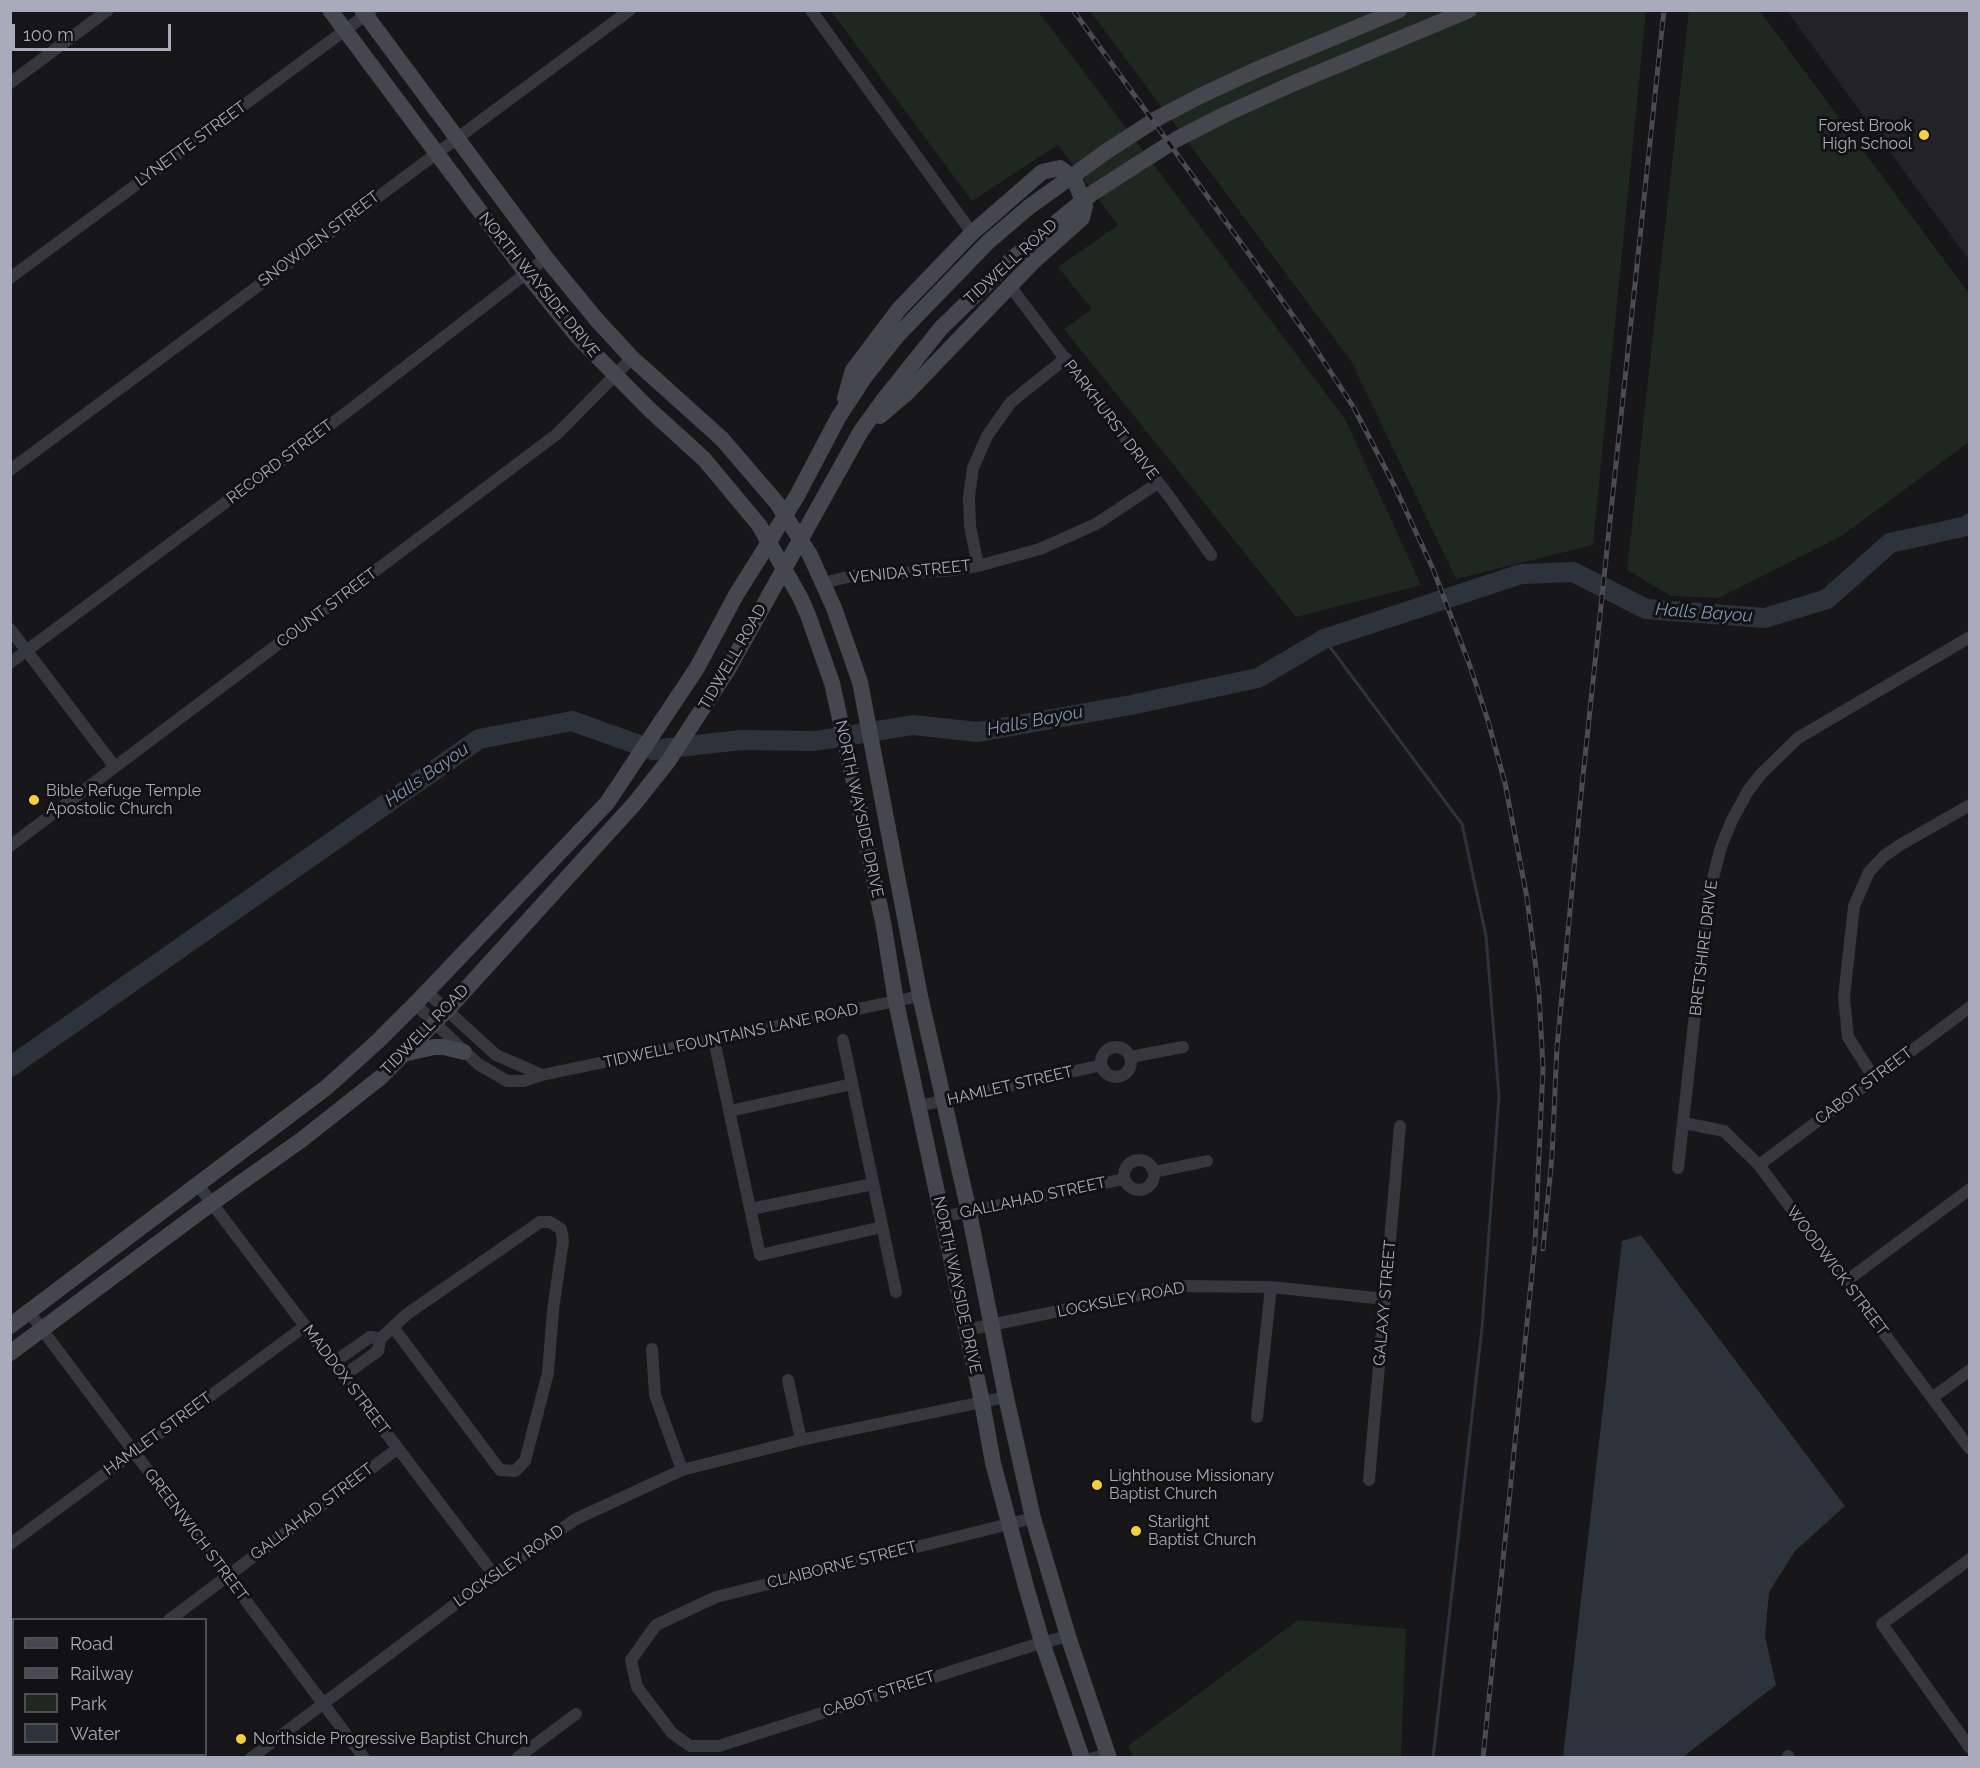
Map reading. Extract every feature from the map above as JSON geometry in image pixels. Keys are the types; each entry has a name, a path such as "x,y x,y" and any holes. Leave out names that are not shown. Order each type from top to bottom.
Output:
{"main road":[{"name":"NORTH WAYSIDE DRIVE","path":"330,10 526,273 577,336 649,410 704,459 759,525 808,615 832,683 854,782 884,927 896,1002 993,1463 1024,1583 1082,1758"},
{"name":"TIDWELL ROAD","path":"10,1326 327,1087 427,992 607,803 697,668 736,595 785,515 838,418 864,378 896,337 988,242 1029,207 1158,118 1258,69 1399,10"},
{"name":"TIDWELL ROAD","path":"10,1353 212,1203 300,1141 381,1077 447,1010 635,803 669,760 726,671 861,431 941,328 1020,251 1091,194 1177,139 1292,84 1469,10"},
{"name":"NORTH WAYSIDE DRIVE","path":"366,12 456,138 546,258 596,319 632,358 722,439 777,503 800,539 823,583 841,625 860,682 920,996 969,1212 1033,1518 1103,1756"},
{"path":"838,418 853,370 899,309 972,233 1042,172 1060,168 1074,179 1084,206 1082,218 1034,261 907,393 861,431"},
{"path":"402,1054 434,1047 464,1052"}],"street":[{"path":"10,84 108,10"},
{"name":"SNOWDEN STREET","path":"10,470 630,10"},
{"path":"811,10 972,233"},
{"name":"LYNETTE STREET","path":"10,278 345,30 366,12"},
{"name":"RECORD STREET","path":"10,663 347,412 546,258"},
{"name":"PARKHURST DRIVE","path":"1010,286 1211,555"},
{"name":"COUNT STREET","path":"10,846 557,434 632,358"},
{"path":"978,566 970,526 969,497 974,468 987,436 1011,402 1066,358"},
{"name":"VENIDA STREET","path":"823,583 856,575 944,571 978,566 1040,549 1111,515 1158,483"},
{"path":"10,629 115,767"},
{"name":"BRETSHIRE DRIVE","path":"1678,1168 1708,897 1721,847 1732,820 1748,791 1767,768 1798,738 1846,708 1970,638"},
{"path":"1874,1078 1848,1037 1844,997 1854,906 1869,872 1884,856 1970,805"},
{"path":"427,992 496,1055 542,1075"},
{"name":"TIDWELL FOUNTAINS LANE ROAD","path":"415,1004 478,1064 507,1081 523,1082 542,1075 920,996"},
{"name":"CABOT STREET","path":"1759,1165 1970,1007"},
{"path":"714,1040 760,1255 882,1227"},
{"path":"843,1040 896,1292"},
{"path":"1115,1047 1127,1052 1130,1058 1131,1064 1128,1070 1117,1077 1110,1075 1102,1065 1101,1059 1104,1053 1115,1047"},
{"path":"1130,1058 1183,1047"},
{"name":"HAMLET STREET","path":"919,1106 1102,1065"},
{"path":"730,1111 852,1084"},
{"name":"WOODWICK STREET","path":"1684,1123 1724,1131 1759,1165 1970,1449"},
{"name":"GALAXY STREET","path":"1369,1480 1400,1126"},
{"name":"GALLAHAD STREET","path":"1136,1160 1145,1161 1154,1172 1150,1185 1142,1190 1132,1189 1124,1179 1125,1169 1136,1160"},
{"path":"1154,1172 1207,1161"},
{"name":"GALLAHAD STREET","path":"942,1217 1124,1179"},
{"path":"751,1209 873,1184"},
{"name":"MADDOX STREET","path":"198,1185 494,1575"},
{"path":"1845,1282 1970,1189"},
{"path":"343,1376 378,1351 380,1339 407,1314 540,1222 550,1222 561,1229 563,1241 553,1310 548,1373 525,1461 515,1471 500,1470 393,1327"},
{"name":"LOCKSLEY ROAD","path":"966,1330 1181,1286 1271,1287 1385,1299"},
{"path":"1257,1417 1271,1287"},
{"name":"GREENWICH STREET","path":"29,1312 364,1758"},
{"name":"HAMLET STREET","path":"10,1544 305,1326"},
{"path":"333,1363 370,1337 380,1339"},
{"path":"652,1349 655,1395 682,1470"},
{"path":"1932,1398 1970,1370"},
{"path":"788,1380 801,1440"},
{"name":"LOCKSLEY ROAD","path":"251,1758 494,1575 576,1519 682,1470 801,1440 1006,1397"},
{"name":"GALLAHAD STREET","path":"173,1618 398,1449"},
{"name":"CLAIBORNE STREET","path":"690,1746 672,1733 637,1687 631,1660 656,1624 716,1597 1033,1518"},
{"path":"1970,1559 1882,1624 1970,1748"},
{"name":"CABOT STREET","path":"690,1746 719,1746 1042,1642 1068,1636"},
{"path":"517,1758 576,1714"}],"shaded area":[{"name":"Forest Brook High School","path":"1787,11 1969,11 1969,260"}],"green space":[{"path":"831,11 1038,11 1345,419 1421,585 1296,617 1064,329 1092,309 1058,267 1118,225 1058,145 972,201"},
{"path":"1090,11 1646,11 1593,545 1456,579 1351,361"},
{"path":"1689,11 1760,11 1970,295 1969,442 1843,535 1719,598 1671,596 1627,570"},
{"path":"1298,1620 1406,1629 1401,1757 1133,1757 1128,1746"}],"water":[{"path":"1641,1235 1845,1506 1795,1551 1769,1592 1765,1636 1776,1685 1683,1757 1563,1757 1622,1241"}],"waterway":[{"name":"Halls Bayou","path":"10,1067 479,739 572,721 653,750 741,740 815,741 913,725 978,732 1131,705 1258,678 1324,639 1521,574 1573,572 1646,609 1765,618 1827,599 1890,543 1967,526 1970,523"},
{"path":"1324,639 1462,824 1486,936 1499,1096 1482,1328 1433,1758"}],"railway":[{"path":"1073,10 1308,337 1354,408 1395,487 1433,569 1470,666 1505,783 1527,898 1539,993 1543,1068 1535,1244 1483,1758"},
{"path":"1543,1249 1552,1156 1557,1047 1581,795 1664,10"}],"place":[{"name":"Forest Brook High School","path":"1924,135"},
{"name":"Bible Refuge Temple Apostolic Church","path":"34,800"},
{"name":"Lighthouse Missionary Baptist Church","path":"1097,1485"},
{"name":"Starlight Baptist Church","path":"1136,1531"},
{"name":"Northside Progressive Baptist Church","path":"241,1739"}]}
